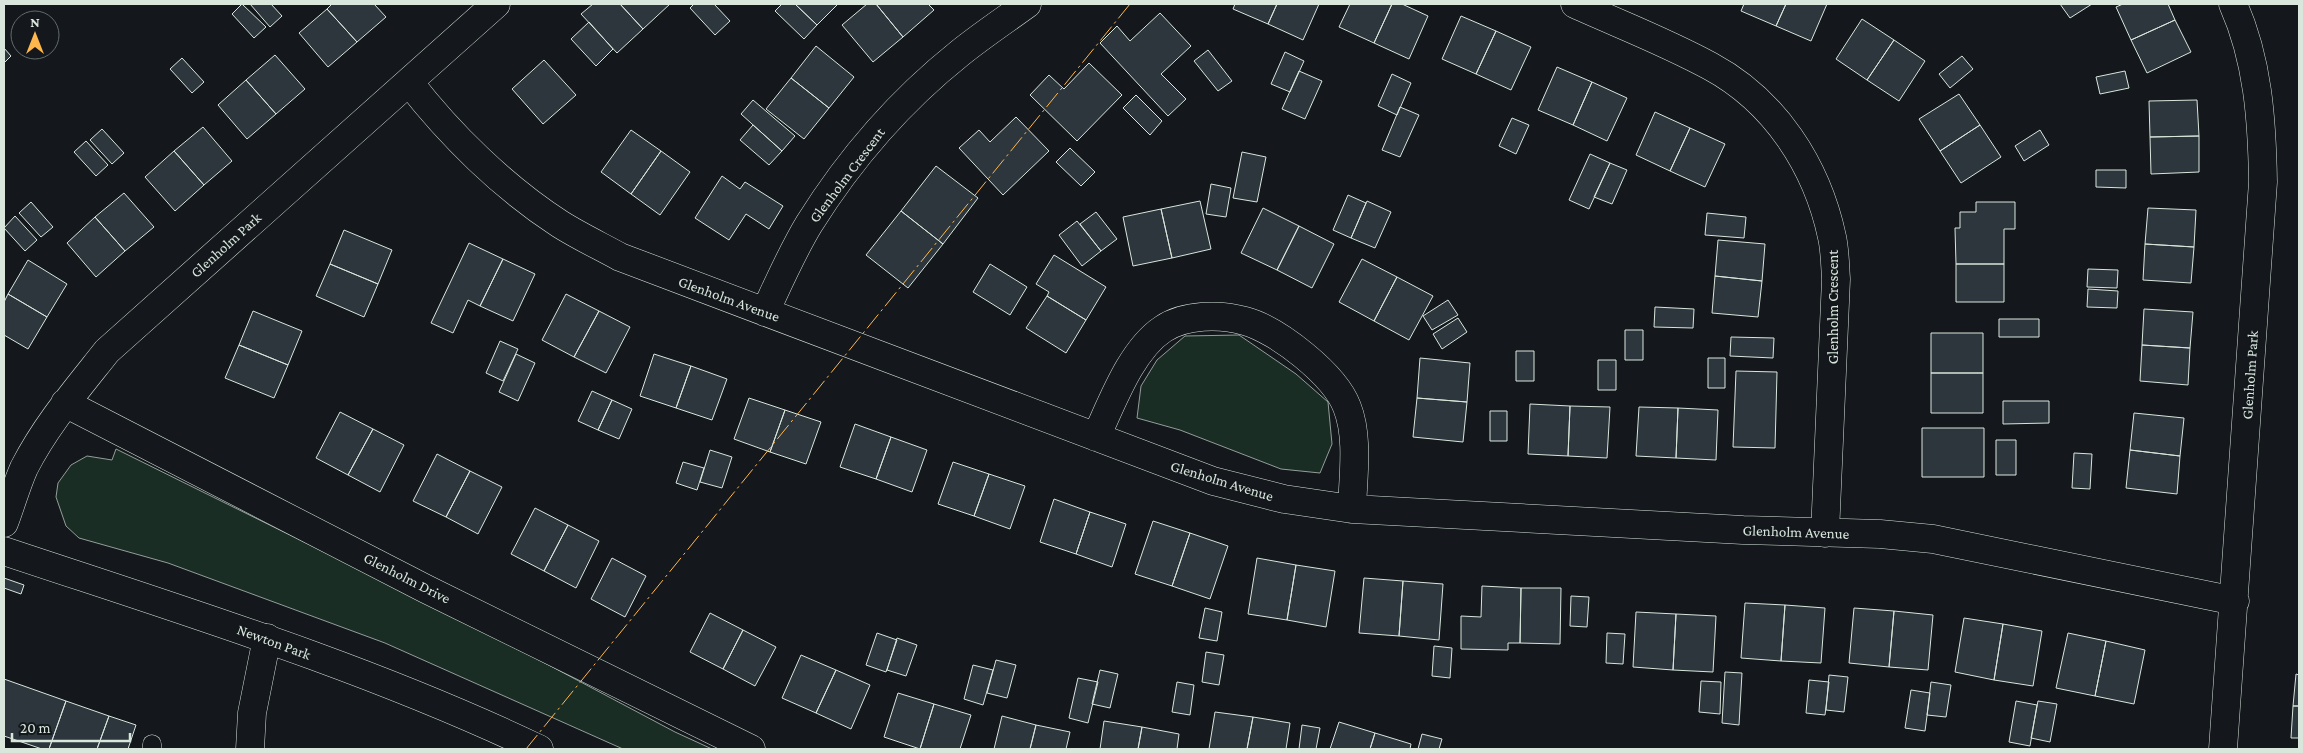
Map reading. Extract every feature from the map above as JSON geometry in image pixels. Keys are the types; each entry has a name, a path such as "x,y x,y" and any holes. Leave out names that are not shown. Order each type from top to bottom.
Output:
{"street":[{"name":"Glenholm Park","path":"4,523 24,470 44,434 65,403 107,351 496,4"},
{"name":"Glenholm Crescent","path":"765,312 784,270 810,223 867,144 906,103 959,54 1027,4"},
{"name":"Glenholm Crescent","path":"1574,4 1710,66 1747,90 1780,124 1802,155 1821,196 1833,238 1836,279 1825,533"},
{"name":"Glenholm Park","path":"2223,749 2264,182 2262,118 2251,59 2233,4"},
{"name":"Glenholm Avenue","path":"409,82 450,129 500,178 560,224 620,257 1212,481 1284,499 1352,508 1825,533 1880,534 1933,539 2235,601"},
{"path":"1096,437 1122,382 1143,349 1164,328 1188,319 1216,317 1246,321 1277,337 1309,361 1336,385 1348,407 1353,435 1352,508"},
{"name":"Glenholm Drive","path":"65,403 426,589 751,749"},
{"name":"Newton Park","path":"4,551 267,638 492,727 539,749"},
{"path":"250,749 252,713 267,638"}],"green space":[{"path":"1239,335 1296,374 1328,402 1332,444 1320,473 1281,469 1180,430 1137,418 1141,386 1157,360 1185,336"},
{"path":"116,449 494,636 675,732 712,749 623,749 385,643 168,563 79,538 66,526 56,497 58,483 71,465 87,456 112,460"}],"building":[{"path":"242,4 266,27 254,38 232,14"},
{"path":"250,4 271,4 282,16 270,27"},
{"path":"332,4 374,4 386,17 357,42 327,9"},
{"path":"593,4 620,4 643,29 617,53 581,14"},
{"path":"620,4 670,4 643,29"},
{"path":"694,4 714,4 730,21 715,35 690,8"},
{"path":"782,4 795,4 817,25 804,39 775,11"},
{"path":"795,4 838,4 817,25"},
{"path":"867,4 876,4 903,37 873,62 842,25"},
{"path":"876,4 928,4 934,10 903,37"},
{"path":"1235,4 1277,4 1268,24 1233,9"},
{"path":"1277,4 1319,4 1303,40 1268,24"},
{"path":"1350,4 1392,4 1374,43 1339,27"},
{"path":"1392,4 1402,4 1428,16 1409,59 1374,43"},
{"path":"1744,4 1786,4 1776,26 1741,11"},
{"path":"1786,4 1827,4 1811,41 1776,26"},
{"path":"2060,4 2092,4 2070,18"},
{"path":"2123,4 2168,4 2175,20 2131,40 2116,7"},
{"path":"327,9 357,42 328,67 299,33"},
{"path":"1160,13 1191,46 1161,74 1186,99 1168,116 1100,43 1117,26 1130,41"},
{"path":"1461,16 1496,31 1476,74 1442,59"},
{"path":"1862,19 1894,40 1867,80 1836,59"},
{"path":"2175,20 2191,52 2147,73 2131,40"},
{"path":"589,22 613,49 596,66 571,39"},
{"path":"1496,31 1531,47 1511,90 1476,74"},
{"path":"1894,40 1925,61 1899,101 1867,80"},
{"path":"816,46 854,77 829,108 791,78"},
{"path":"4,48 10,57 4,63"},
{"path":"1208,50 1232,81 1218,91 1194,61"},
{"path":"1285,52 1304,61 1290,92 1271,84"},
{"path":"275,55 305,89 276,114 246,80"},
{"path":"1962,56 1973,69 1950,88 1939,74"},
{"path":"182,58 204,82 192,93 170,69"},
{"path":"544,60 576,95 543,124 512,89"},
{"path":"1089,63 1122,95 1077,141 1030,95 1049,75 1064,89"},
{"path":"1557,67 1592,82 1573,125 1538,110"},
{"path":"1299,71 1322,81 1305,119 1282,109"},
{"path":"2125,71 2129,88 2100,94 2096,77"},
{"path":"1392,74 1411,83 1397,115 1378,106"},
{"path":"791,78 829,108 804,139 766,109"},
{"path":"246,80 276,114 247,139 218,105"},
{"path":"1592,82 1627,98 1607,141 1573,125"},
{"path":"1959,94 1980,125 1940,151 1919,119"},
{"path":"1136,95 1162,121 1150,135 1123,108"},
{"path":"753,100 795,136 782,151 741,114"},
{"path":"2197,100 2199,136 2150,137 2149,101"},
{"path":"1400,107 1419,115 1400,157 1382,150"},
{"path":"1655,112 1690,128 1670,171 1636,155"},
{"path":"1016,117 1049,151 1003,195 959,148 979,130 990,142"},
{"path":"1512,118 1529,125 1516,154 1499,146"},
{"path":"753,125 782,151 769,165 740,140"},
{"path":"1980,125 2001,157 1961,183 1940,151"},
{"path":"203,127 232,161 204,185 174,151"},
{"path":"1690,128 1725,144 1705,187 1670,171"},
{"path":"102,129 124,153 112,164 90,140"},
{"path":"631,130 661,151 631,194 601,172"},
{"path":"2040,130 2049,145 2024,161 2015,146"},
{"path":"2199,136 2199,172 2151,174 2150,137"},
{"path":"86,141 108,165 96,176 74,152"},
{"path":"1070,148 1095,172 1081,186 1056,162"},
{"path":"174,151 204,185 175,211 145,177"},
{"path":"661,151 690,172 660,215 631,194"},
{"path":"1242,152 1266,157 1257,202 1233,198"},
{"path":"1590,154 1610,163 1589,209 1569,200"},
{"path":"1610,163 1627,170 1612,204 1594,197"},
{"path":"936,166 978,198 943,244 901,211"},
{"path":"2096,170 2126,170 2126,188 2096,187"},
{"path":"722,176 740,189 745,182 783,206 769,229 746,214 729,240 695,218"},
{"path":"1211,184 1231,188 1226,217 1206,214"},
{"path":"124,193 154,227 125,251 95,217"},
{"path":"1348,195 1366,203 1351,238 1333,230"},
{"path":"1200,201 1211,249 1172,258 1161,209"},
{"path":"1367,201 1391,212 1375,248 1351,238"},
{"path":"31,202 53,227 41,237 19,213"},
{"path":"1976,202 2015,202 2015,229 2004,229 2004,264 1956,264 1955,228 1960,228 1960,212 1976,212"},
{"path":"1263,208 1299,226 1277,270 1241,253"},
{"path":"2148,208 2196,210 2194,247 2145,244"},
{"path":"1161,209 1172,258 1133,266 1123,217"},
{"path":"901,211 943,244 908,288 866,255"},
{"path":"1096,212 1117,239 1101,251 1080,224"},
{"path":"1707,213 1746,217 1744,238 1705,235"},
{"path":"15,216 37,240 25,251 4,228"},
{"path":"95,217 125,251 96,277 67,243"},
{"path":"1077,221 1101,251 1082,266 1059,235"},
{"path":"1299,226 1334,244 1312,288 1277,270"},
{"path":"344,230 392,250 378,284 330,264"},
{"path":"1718,240 1765,244 1762,281 1715,276"},
{"path":"469,243 503,259 480,306 468,300 453,333 431,323"},
{"path":"2145,244 2194,247 2191,283 2143,280"},
{"path":"1054,255 1106,287 1086,320 1047,296 1049,292 1036,284"},
{"path":"503,259 535,274 513,321 480,306"},
{"path":"1362,259 1397,277 1374,321 1339,302"},
{"path":"28,260 67,284 47,317 8,294"},
{"path":"330,264 378,284 364,317 316,296"},
{"path":"990,264 1027,287 1010,315 973,292"},
{"path":"1956,264 2004,264 2004,302 1956,302"},
{"path":"2088,269 2118,270 2117,288 2087,287"},
{"path":"1715,276 1762,281 1758,317 1712,313"},
{"path":"1397,277 1433,296 1409,340 1374,321"},
{"path":"2088,289 2118,291 2117,308 2087,307"},
{"path":"8,294 47,317 28,349 4,335 4,302"},
{"path":"566,294 599,311 574,357 542,340"},
{"path":"1047,296 1086,320 1066,353 1026,328"},
{"path":"1448,300 1458,315 1432,330 1423,316"},
{"path":"1655,307 1694,309 1693,328 1654,327"},
{"path":"2144,309 2193,312 2190,348 2142,345"},
{"path":"253,311 302,331 288,365 239,345"},
{"path":"599,311 630,327 606,373 574,357"},
{"path":"1458,318 1467,332 1442,349 1433,334"},
{"path":"1999,319 2039,319 2039,337 1999,337"},
{"path":"1625,330 1643,330 1643,360 1625,360"},
{"path":"1931,333 1983,333 1983,373 1931,373"},
{"path":"1731,337 1774,338 1773,358 1730,356"},
{"path":"500,341 518,349 503,381 486,373"},
{"path":"239,345 288,365 274,398 225,378"},
{"path":"2142,345 2190,348 2188,385 2140,381"},
{"path":"1516,351 1534,351 1534,381 1516,381"},
{"path":"516,354 535,363 518,401 499,392"},
{"path":"654,354 691,366 676,408 640,396"},
{"path":"1420,358 1470,363 1467,402 1417,398"},
{"path":"1708,358 1725,358 1725,388 1708,388"},
{"path":"1598,360 1616,360 1616,390 1598,390"},
{"path":"691,366 727,379 712,420 676,408"},
{"path":"1736,371 1777,372 1775,448 1733,447"},
{"path":"1931,373 1983,373 1983,413 1931,413"},
{"path":"592,391 612,400 598,430 578,421"},
{"path":"749,398 785,410 770,452 734,439"},
{"path":"1417,398 1467,402 1463,442 1413,437"},
{"path":"612,400 632,409 619,439 598,430"},
{"path":"2003,401 2049,401 2049,423 2003,424"},
{"path":"1530,404 1570,406 1568,456 1528,454"},
{"path":"1570,406 1610,407 1607,458 1568,456"},
{"path":"1639,407 1678,408 1676,458 1636,456"},
{"path":"1678,408 1718,410 1716,460 1676,458"},
{"path":"785,410 821,422 806,464 770,452"},
{"path":"1490,411 1507,411 1507,441 1490,441"},
{"path":"340,412 373,429 348,475 316,458"},
{"path":"2134,413 2184,418 2180,456 2130,450"},
{"path":"855,424 891,437 876,479 840,467"},
{"path":"1922,428 1984,428 1984,477 1922,477"},
{"path":"373,429 404,445 380,492 348,475"},
{"path":"891,437 927,450 912,492 876,479"},
{"path":"1996,440 2016,440 2016,475 1996,475"},
{"path":"710,450 732,457 722,488 700,482"},
{"path":"2130,450 2180,456 2177,494 2126,488"},
{"path":"2074,453 2092,454 2090,489 2072,488"},
{"path":"437,454 470,471 446,517 413,501"},
{"path":"683,462 704,468 697,490 676,483"},
{"path":"953,462 989,474 974,516 938,504"},
{"path":"470,471 502,487 478,534 446,517"},
{"path":"989,474 1025,486 1010,529 974,516"},
{"path":"1054,499 1090,512 1076,554 1040,542"},
{"path":"535,508 568,525 544,571 511,554"},
{"path":"1090,512 1126,524 1112,567 1076,554"},
{"path":"1153,521 1190,533 1172,586 1135,574"},
{"path":"568,525 599,541 576,588 544,571"},
{"path":"1190,533 1228,546 1210,599 1172,586"},
{"path":"612,558 646,576 625,617 591,599"},
{"path":"1257,558 1296,565 1287,620 1248,614"},
{"path":"1296,565 1335,571 1326,627 1287,620"},
{"path":"4,578 24,585 21,594 4,588"},
{"path":"1364,578 1403,581 1399,636 1359,633"},
{"path":"1403,581 1443,584 1439,640 1399,636"},
{"path":"1482,586 1521,588 1520,643 1508,643 1508,650 1461,649 1461,616 1481,617"},
{"path":"1521,588 1561,588 1560,644 1520,643"},
{"path":"1571,596 1589,597 1587,627 1570,626"},
{"path":"1745,603 1785,605 1781,661 1741,658"},
{"path":"1785,605 1825,608 1821,663 1781,661"},
{"path":"1205,608 1222,612 1217,641 1199,638"},
{"path":"1854,608 1894,611 1889,667 1849,663"},
{"path":"1894,611 1933,615 1928,670 1889,667"},
{"path":"1636,612 1676,614 1673,670 1633,667"},
{"path":"710,613 743,630 723,669 690,652"},
{"path":"1676,614 1716,616 1713,672 1673,670"},
{"path":"1964,618 2003,624 1994,680 1955,672"},
{"path":"2003,624 2042,631 2033,686 1994,680"},
{"path":"743,630 776,647 755,686 723,669"},
{"path":"877,633 897,640 886,672 866,665"},
{"path":"1607,633 1625,634 1623,664 1606,663"},
{"path":"2068,633 2106,641 2095,696 2056,688"},
{"path":"897,638 917,645 906,676 887,670"},
{"path":"2106,641 2145,650 2134,704 2095,696"},
{"path":"1434,646 1452,648 1450,678 1432,676"},
{"path":"1206,652 1224,655 1219,685 1202,682"},
{"path":"801,655 836,670 816,713 782,698"},
{"path":"996,660 1016,665 1007,698 987,693"},
{"path":"973,665 993,670 983,705 964,699"},
{"path":"836,670 870,685 851,729 816,713"},
{"path":"1100,670 1118,674 1110,708 1092,704"},
{"path":"1725,672 1742,673 1739,725 1722,723"},
{"path":"2296,674 2299,675 2299,706 2293,706"},
{"path":"1829,675 1848,677 1844,712 1826,710"},
{"path":"1078,678 1098,682 1088,723 1069,718"},
{"path":"4,679 66,701 49,749 42,749 4,736"},
{"path":"1809,680 1829,682 1825,715 1806,713"},
{"path":"1701,681 1721,682 1720,714 1699,712"},
{"path":"1177,682 1194,685 1190,715 1172,712"},
{"path":"1931,682 1951,685 1946,717 1927,715"},
{"path":"1911,690 1930,693 1925,731 1905,728"},
{"path":"898,693 934,704 920,749 884,737"},
{"path":"66,701 109,716 97,749 49,749"},
{"path":"2016,701 2037,705 2030,746 2009,742"},
{"path":"2038,701 2057,704 2050,742 2031,738"},
{"path":"934,704 971,715 960,749 920,749"},
{"path":"2293,706 2299,706 2299,738 2291,738"},
{"path":"1215,712 1253,717 1247,749 1209,749"},
{"path":"109,716 136,725 128,749 97,749"},
{"path":"1002,716 1036,725 1030,749 994,749"},
{"path":"1253,717 1290,723 1286,749 1247,749"},
{"path":"1104,721 1142,727 1138,749 1100,749"},
{"path":"1339,722 1375,733 1370,749 1330,749"},
{"path":"1036,725 1070,732 1066,749 1030,749"},
{"path":"1302,725 1320,728 1316,749 1299,749"},
{"path":"1142,727 1179,734 1177,749 1138,749"},
{"path":"1375,733 1411,744 1410,749 1370,749"},
{"path":"1422,734 1442,739 1439,749 1418,749"}],"power":[{"path":"526,749 1130,4"}]}
